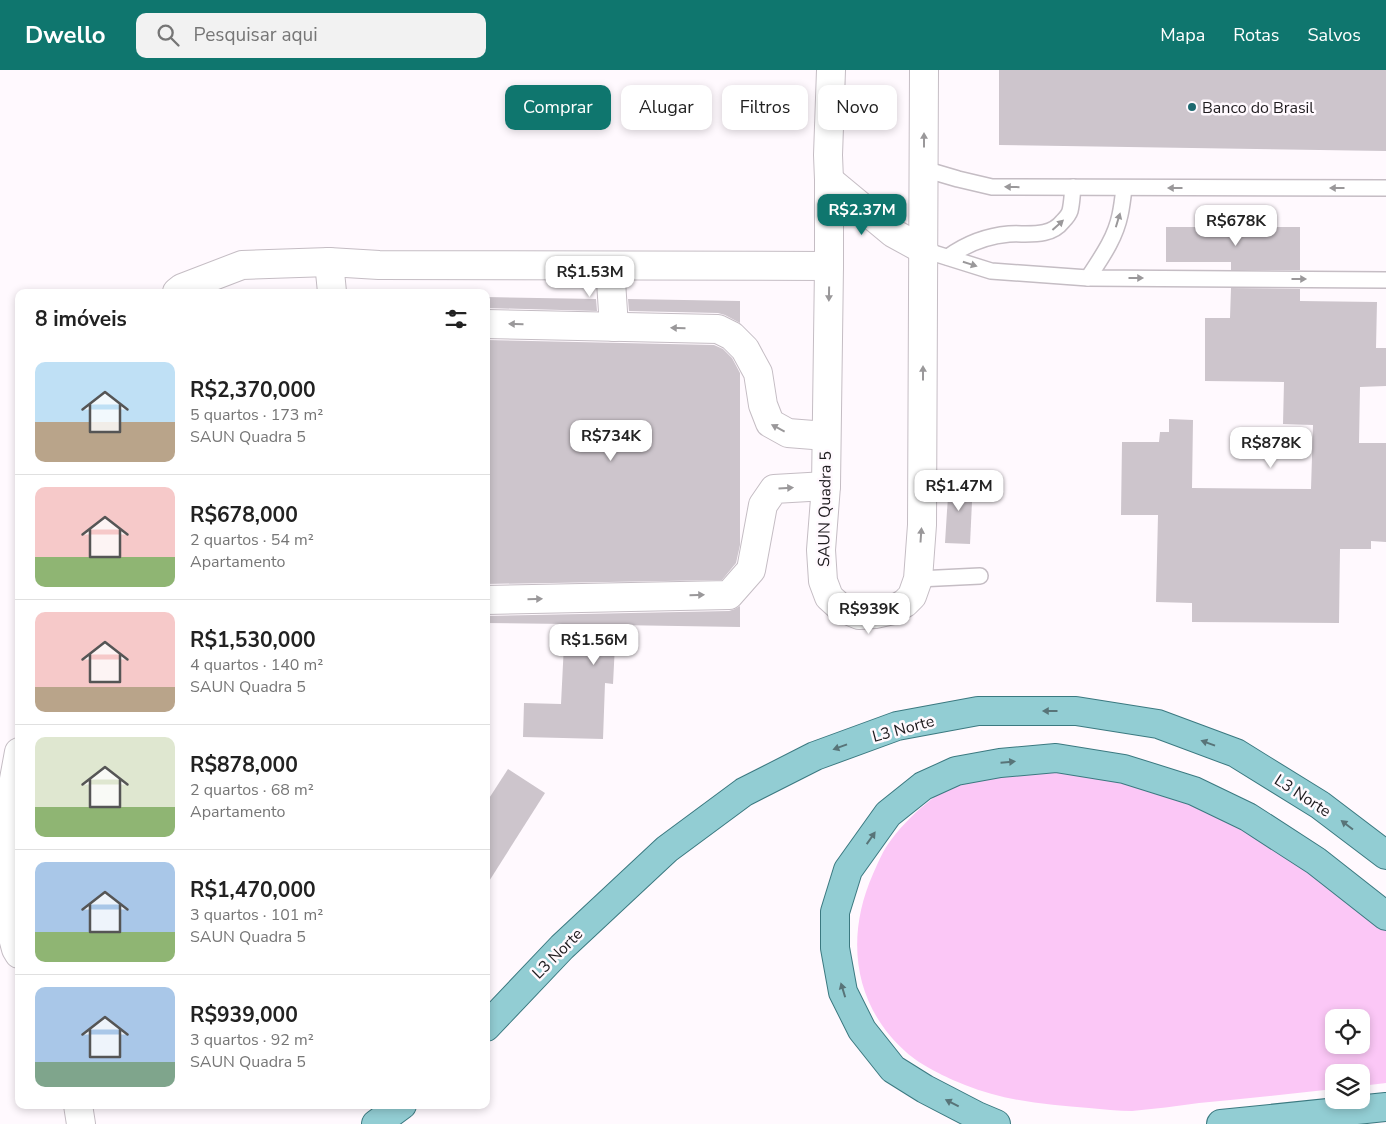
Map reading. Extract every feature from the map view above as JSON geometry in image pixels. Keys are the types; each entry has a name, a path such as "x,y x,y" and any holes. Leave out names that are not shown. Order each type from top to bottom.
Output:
{"main road":[{"name":"L3 Norte","path":"490,1023 562,947 667,849 744,792 815,756 897,726 978,711 1076,711 1158,724 1236,753 1320,805 1386,855"},
{"path":"996,1124 926,1090 893,1069 862,1030 843,992 835,948 836,912 848,870 888,814 923,786 956,771 1000,763 1056,758 1124,769 1194,791 1248,818 1316,860 1386,916"},
{"path":"1221,1124 1386,1107"},
{"path":"376,1124 397,1109"}],"street":[{"name":"SAUN Quadra 5","path":"831,70 828,155 830,180 829,266 826,486 822,550 823,581 829,596 840,607 859,615 893,610 905,603 912,596 918,579 936,253 924,169 924,70"},
{"path":"830,180 893,233 936,253"},
{"path":"181,289 242,266 329,262 379,265 829,266"},
{"path":"329,262 332,289"},
{"path":"610,266 614,327"},
{"path":"490,324 718,329 732,336 745,349 758,374 763,405 770,423 788,433 826,436"},
{"path":"490,600 729,595 751,570 763,505 774,489 826,486"},
{"path":"15,774 10,801 1,892 15,945"},
{"path":"79,1109 81,1124"}],"lane":[{"path":"924,169 992,187 1386,188"},
{"path":"936,253 961,247 984,238 1008,234 1038,234 1053,230 1069,212 1073,187"},
{"path":"1088,278 1112,239 1120,216 1124,188"},
{"path":"936,253 991,271 1088,278 1386,280"},
{"path":"918,579 980,576"}],"shaded area":[{"path":"1038,769 1079,771 1210,805 1386,922 1386,1083 1370,1085 1370,1064 1325,1064 1325,1090 1121,1111 1042,1104 995,1095 942,1075 906,1052 888,1033 875,1013 865,992 859,969 857,946 864,898 886,848 895,834 918,811 936,796 959,784"}],"building":[{"name":"Banco do Brasil","path":"999,70 1386,70 1386,151 999,145"},
{"path":"1166,227 1300,227 1300,270 1231,270 1231,262 1166,262"},
{"path":"1231,288 1300,289 1300,301 1377,302 1376,348 1386,348 1386,386 1360,387 1359,443 1386,443 1386,542 1371,541 1371,549 1340,549 1339,623 1192,622 1192,603 1156,602 1158,515 1121,515 1122,442 1159,442 1160,432 1169,432 1169,419 1193,420 1192,488 1311,489 1313,425 1283,424 1284,382 1205,381 1205,318 1230,318"},
{"path":"490,297 596,299 597,311 490,308"},
{"path":"628,299 740,301 740,323 718,313 629,311"},
{"path":"490,340 714,345 723,349 732,358 740,373 740,545 736,563 722,580 490,584"},
{"path":"949,480 973,480 970,544 945,543"},
{"path":"740,606 740,627 616,625 613,684 605,683 603,739 523,737 524,703 561,704 565,624 490,623 490,616 729,611"},
{"path":"508,769 545,793 490,880 490,797"}],"place":[{"name":"Banco do Brasil","path":"1192,107"}]}
